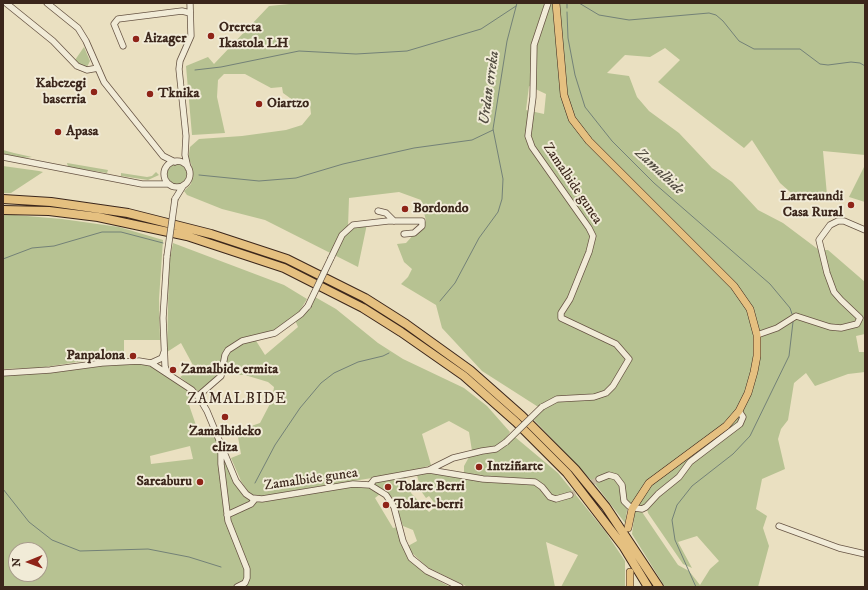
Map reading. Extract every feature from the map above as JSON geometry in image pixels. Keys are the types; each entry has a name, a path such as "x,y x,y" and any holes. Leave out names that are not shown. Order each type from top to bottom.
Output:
{"highway":[{"path":"3,199 51,202 128,213 212,234 287,259 365,298 406,324 470,370 522,416 575,468 606,508 659,587"},
{"path":"3,210 49,211 98,217 187,236 284,268 363,308 402,332 464,376 516,422 567,474 623,546 648,587"}],"main road":[{"path":"556,3 563,90 572,119 589,141 734,286 750,309 757,335 757,356 754,372 748,393 739,411 726,426 649,483 634,505 628,528"},
{"path":"630,572 630,587"}],"street":[{"path":"6,3 53,41 77,66 87,70 98,68"},
{"path":"47,3 78,28 86,41 108,87 162,154 167,159 182,162 188,168"},
{"path":"165,372 163,355 167,256 175,198 189,179 185,151 186,136 179,64 191,36 190,3"},
{"name":"Zamalbide gunea","path":"370,484 374,480 429,470 453,458 496,449 506,442 542,407 557,399 594,397 606,393 613,386 629,359 616,344 561,318 561,313 570,299 581,272 593,236 529,142 528,130 532,97 534,45 548,3"},
{"path":"123,46 114,24 118,19 182,11 190,12"},
{"path":"151,183 159,179 169,164 182,157 185,151"},
{"path":"162,154 166,180 175,198"},
{"path":"3,157 142,184 151,183 169,184 178,187 183,186"},
{"path":"378,211 386,213 394,221"},
{"path":"198,396 222,376 225,354 228,350 242,341 275,333 301,314 308,306 342,235 353,225 394,221 422,221 422,226 414,233 404,234"},
{"path":"757,335 777,328 796,316 822,325 836,327 849,327 857,324 860,318 834,292 827,273 819,240 830,225 838,221 844,221 865,230"},
{"path":"3,373 66,368 102,363 139,361 151,363 163,355"},
{"name":"Zamalbide gunea","path":"151,363 198,396 206,408 239,485 246,494 255,499 265,499 353,484 370,484 386,495 394,506 403,540 411,558 427,571 460,587"},
{"path":"635,508 642,509 646,507 658,494 679,477 690,462 740,424 743,417 739,411"},
{"path":"221,444 221,464 227,515 230,528 247,569 247,578 245,582 237,587"},
{"name":"Zamalbide gunea","path":"429,470 483,479 535,482 542,487 550,497 556,500 570,495"},
{"path":"599,479 609,475 616,477 621,482 624,501 629,506"},
{"path":"227,515 251,504 255,499"},
{"path":"779,526 839,548 865,554"}],"green space":[{"path":"300,3 865,3 865,155 823,151 827,195 818,200 801,195 798,199 780,183 752,140 744,148 658,82 680,60 665,48 650,57 625,55 607,73 629,76 637,97 649,111 679,133 712,168 732,182 758,210 783,223 819,250 828,250 865,282 865,334 856,336 859,352 865,352 865,372 848,374 815,386 806,373 794,383 788,420 781,429 778,439 785,469 762,479 756,509 767,516 763,528 769,546 758,587 665,587 632,534 635,510 642,512 678,565 689,571 700,585 710,569 719,561 697,536 678,542 692,568 683,564 648,513 647,509 628,504 625,523 595,484 533,419 543,410 482,371 442,328 436,305 401,284 408,277 412,269 404,262 397,244 406,243 426,221 421,200 399,192 349,198 348,227 367,224 358,267 265,220 222,209 187,195 184,191 191,184 193,174 191,163 188,160 190,147 199,139 242,136 286,130 302,125 311,114 310,105 305,102 297,103 283,93 282,87 271,88 245,74 224,74 218,80 217,97 225,133 192,135 186,66 208,57 214,64 269,6","holes":["529,86 546,94 544,114 526,110"]},
{"path":"84,47 90,61 87,67 82,66 75,60"},
{"path":"3,150 32,157 13,157 3,153"},
{"path":"67,163 108,170 107,173 68,167"},
{"path":"177,164 184,167 187,174 184,181 177,184 170,181 167,174 170,167"},
{"path":"865,165 865,202 849,197"},
{"path":"3,166 43,172 11,193 3,193"},
{"path":"156,172 159,175 148,180 121,176 121,173 147,177 152,176"},
{"path":"3,214 62,219 119,227 163,240 159,299 160,340 124,340 124,356 39,368 3,369"},
{"path":"173,243 284,285 307,299 299,312 277,329 253,336 265,355 298,327 295,320 315,297 336,309 378,343 403,359 464,388 487,406 510,432 503,443 495,448 472,451 469,432 449,421 422,434 431,465 416,470 285,492 288,498 353,486 362,486 380,494 375,498 393,528 398,527 406,554 412,562 425,573 450,587 3,587 3,375 103,364 143,362 162,371 194,395 188,402 199,434 216,436 236,484 244,497 249,493 241,481 231,458 241,454 237,431 260,423 272,400 274,387 268,382 245,375 220,375 199,392 180,377 194,367 181,343 167,352 169,263","holes":["190,446 193,459 151,464 150,456"]},
{"path":"515,437 558,473 605,531 625,561 625,587 561,587 578,555 546,542 555,587 468,587 427,567 411,552 408,546 417,541 413,530 403,526 393,498 373,483 405,477 411,493 429,512 437,506 429,496 426,498 421,491 417,475 433,473 532,483 522,478 496,478 464,474 464,466 469,457 501,449"}],"waterway":[{"name":"Urdan erreka","path":"440,301 455,283 479,238 498,212 502,199 503,179 493,129 507,41 517,3"},
{"name":"Zamalbide","path":"567,3 567,8"},
{"path":"579,3 599,15 629,20 709,13 716,15 723,21 739,41 754,49 800,49 820,64 828,65 851,62 860,63 865,66"},
{"path":"195,70 221,67 299,51 356,54 407,51 481,29 516,6"},
{"name":"Zamalbide","path":"567,12 568,38 575,75 585,107 612,141 654,183 770,284 790,308 792,314"},
{"path":"199,175 259,181 296,178 343,164 414,148 472,140 493,130"},
{"path":"3,259 32,248 54,246 102,232 121,232 163,243"},
{"name":"Zamalbide","path":"696,587 675,540 672,520 677,505 692,486 733,454 750,436 789,356 793,322"},
{"name":"Urdan erreka","path":"255,483 275,445 300,408 321,383 334,373 358,362 383,356 389,353"},
{"path":"3,489 29,522 52,540 80,551 148,549 189,557 221,567"}],"tunnel":[{"path":"570,495 599,479"}],"place":[{"name":"Orereta Ikastola LH","path":"211,36"},
{"name":"Aizager","path":"136,39"},
{"name":"Kabezegi baserria","path":"94,92"},
{"name":"Tknika","path":"150,94"},
{"name":"Oiartzo","path":"259,104"},
{"name":"Apasa","path":"58,132"},
{"name":"Larreaundi Casa Rural","path":"851,205"},
{"name":"Bordondo","path":"405,209"},
{"name":"Panpalona","path":"133,356"},
{"name":"Zamalbide ermita","path":"173,370"},
{"name":"Zamalbideko eliza","path":"225,417"},
{"name":"Intziñarte","path":"479,467"},
{"name":"Sareaburu","path":"200,482"},
{"name":"Tolare Berri","path":"388,487"},
{"name":"Tolare-berri","path":"386,505"}],"district":[{"name":"ZAMALBIDE","path":"237,400"}]}
